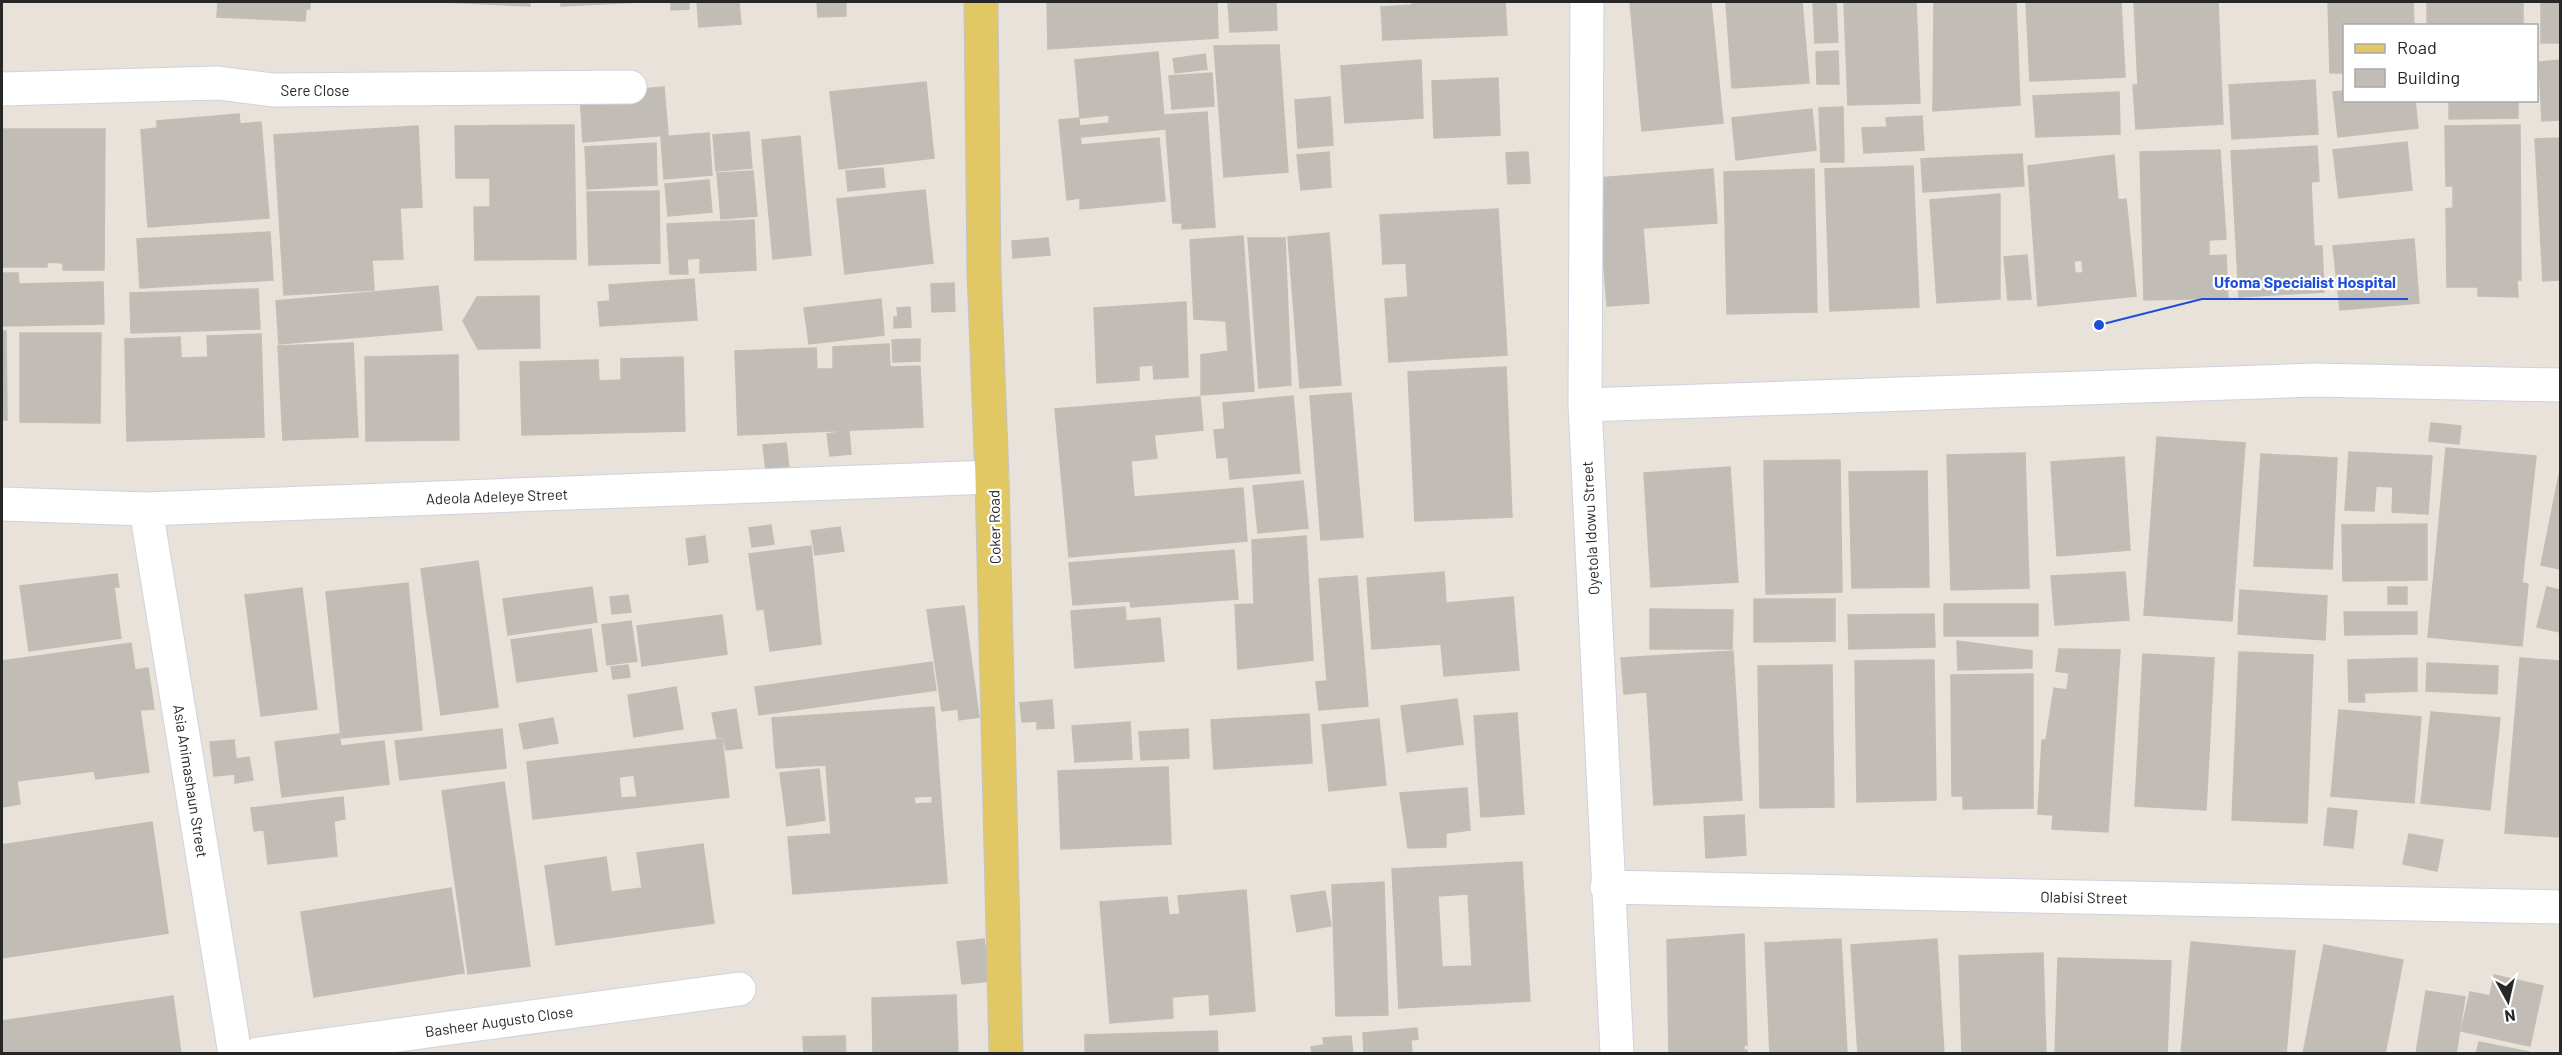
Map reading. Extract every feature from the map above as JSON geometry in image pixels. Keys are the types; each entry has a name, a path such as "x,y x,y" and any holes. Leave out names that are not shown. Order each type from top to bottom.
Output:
{"main road":[{"name":"Coker Road","path":"981,2 984,273 992,477 1006,1053"}],"street":[{"name":"Oyetola Idowu Street","path":"1587,2 1585,405 1607,887 1617,1053"},
{"name":"Sere Close","path":"2,89 218,83 273,90 630,87"},
{"path":"1585,405 2314,380 2560,385"},
{"name":"Adeola Adeleye Street","path":"2,504 146,509 992,477"},
{"name":"Asia Animashaun Street","path":"146,509 235,1053"},
{"name":"Olabisi Street","path":"1607,887 2560,907"},
{"name":"Basheer Augusto Close","path":"258,1053 739,989"}],"building":[{"path":"218,2 310,2 310,9 306,9 305,21 217,17"},
{"path":"442,2 530,2 530,6"},
{"path":"561,2 641,2 561,6"},
{"path":"671,2 689,2 689,9 671,10"},
{"path":"697,2 739,2 741,24 699,27"},
{"path":"817,2 846,2 846,16 818,17"},
{"path":"1047,2 1217,2 1218,38 1048,49"},
{"path":"1228,2 1276,2 1277,30 1230,32"},
{"path":"1412,2 1505,2 1507,35 1383,40 1381,7 1412,5"},
{"path":"1630,2 1711,2 1723,123 1642,131"},
{"path":"1726,2 1802,2 1809,83 1732,88"},
{"path":"1813,2 1836,2 1838,42 1815,43"},
{"path":"1844,2 1916,2 1920,103 1848,105"},
{"path":"1934,2 2016,2 2020,105 1933,111"},
{"path":"2026,2 2121,2 2125,77 2030,81"},
{"path":"2134,2 2218,2 2223,124 2136,129 2133,85 2138,85"},
{"path":"2328,2 2413,2 2414,24 2343,24 2343,73 2330,73"},
{"path":"2427,2 2523,2 2523,24 2427,24"},
{"path":"2541,2 2560,2 2560,43 2541,43"},
{"path":"1279,45 1288,172 1224,177 1214,46"},
{"path":"1838,51 1839,84 1817,84 1816,52"},
{"path":"1158,52 1165,129 1082,137 1081,126 1109,123 1109,115 1080,118 1075,60"},
{"path":"1205,54 1207,69 1175,73 1173,59"},
{"path":"1421,60 1423,118 1345,123 1341,66"},
{"path":"2560,60 2560,120 2542,121 2539,62"},
{"path":"1212,73 1214,106 1172,109 1169,76"},
{"path":"1498,78 1500,135 1434,138 1432,81"},
{"path":"2315,80 2318,134 2232,139 2229,85"},
{"path":"926,82 934,158 839,169 830,92"},
{"path":"664,87 668,135 583,142 580,94"},
{"path":"2343,91 2343,102 2415,102 2418,128 2338,137 2333,92"},
{"path":"2119,92 2120,134 2036,137 2033,96"},
{"path":"1330,97 1333,145 1298,148 1295,100"},
{"path":"2449,102 2518,102 2518,118 2449,119"},
{"path":"1843,107 1844,162 1821,162 1819,108"},
{"path":"1812,109 1816,150 1736,160 1732,118"},
{"path":"1207,112 1215,227 1182,229 1182,223 1173,223 1165,115"},
{"path":"239,114 240,124 261,122 269,218 148,227 141,130 157,128 157,121"},
{"path":"1922,116 1924,150 1864,153 1862,128 1887,127 1886,118"},
{"path":"1079,118 1081,145 1159,138 1165,201 1080,209 1080,198 1067,200 1059,120"},
{"path":"574,125 576,259 475,260 474,207 490,207 490,178 456,178 455,126"},
{"path":"2520,125 2521,280 2517,280 2518,297 2478,296 2478,287 2447,287 2446,209 2453,208 2453,186 2446,186 2445,126"},
{"path":"418,126 422,207 400,208 403,259 372,260 374,290 284,295 274,135"},
{"path":"2,129 105,129 104,270 63,270 63,263 47,262 47,267 2,267"},
{"path":"749,132 752,168 716,171 713,135"},
{"path":"709,133 712,175 664,179 661,137"},
{"path":"800,136 811,255 773,259 762,140"},
{"path":"2560,138 2560,280 2543,281 2535,139"},
{"path":"2407,142 2412,190 2339,198 2333,150"},
{"path":"656,143 657,185 587,189 585,147"},
{"path":"2317,146 2319,181 2311,182 2314,246 2322,246 2324,292 2239,297 2231,151"},
{"path":"2220,150 2226,239 2209,240 2209,256 2226,255 2228,298 2144,300 2140,152"},
{"path":"1329,152 1331,187 1301,190 1297,155"},
{"path":"1528,152 1530,183 1508,184 1506,153"},
{"path":"2022,154 2024,186 1923,192 1921,159"},
{"path":"2114,155 2118,200 2126,199 2136,296 2038,306 2028,166","holes":["2082,260 2083,273 2075,273 2074,261"]},
{"path":"1913,166 1919,307 1830,311 1825,169"},
{"path":"883,168 885,187 848,191 846,171"},
{"path":"1713,169 1717,223 1643,228 1649,303 1607,306 1597,178"},
{"path":"1814,169 1817,312 1727,314 1724,172"},
{"path":"753,171 757,216 721,219 717,173"},
{"path":"709,180 712,212 668,216 665,184"},
{"path":"925,190 933,263 845,274 837,199"},
{"path":"659,191 660,263 589,265 587,192"},
{"path":"2000,194 2000,299 1937,303 1930,200"},
{"path":"1498,209 1507,355 1389,362 1385,299 1408,297 1406,263 1383,264 1380,215"},
{"path":"754,220 756,270 700,273 700,258 687,259 688,274 670,274 667,224"},
{"path":"270,232 273,280 140,288 137,239"},
{"path":"1329,233 1341,385 1300,388 1288,237"},
{"path":"1243,236 1254,391 1201,395 1201,355 1228,351 1226,321 1194,319 1190,240"},
{"path":"1048,238 1050,255 1013,258 1012,241"},
{"path":"1248,238 1285,238 1291,385 1259,388"},
{"path":"2414,239 2419,303 2340,310 2333,246"},
{"path":"2027,255 2031,299 2008,300 2004,257"},
{"path":"2,273 18,273 19,284 103,282 104,324 2,326"},
{"path":"694,279 697,320 600,326 598,302 610,301 609,285"},
{"path":"954,283 955,311 932,312 931,284"},
{"path":"438,286 442,330 279,344 276,301"},
{"path":"258,289 260,329 131,333 130,293"},
{"path":"539,296 540,348 478,349 463,321 477,297"},
{"path":"881,299 884,335 809,344 804,308"},
{"path":"1186,302 1188,377 1154,379 1153,365 1139,366 1139,380 1097,383 1094,308"},
{"path":"910,307 911,327 894,328 894,317 898,317 897,308"},
{"path":"2,331 6,331 7,420 2,420"},
{"path":"20,333 101,333 100,423 20,422"},
{"path":"261,334 264,437 127,441 125,339 180,337 181,358 208,357 207,336"},
{"path":"920,339 920,361 893,362 892,340"},
{"path":"353,343 358,437 283,440 278,346"},
{"path":"889,344 890,367 920,366 923,427 738,435 735,351 816,348 817,369 833,369 833,347"},
{"path":"458,355 459,440 366,441 365,357"},
{"path":"683,357 685,431 522,435 520,362 598,360 599,381 621,380 621,359"},
{"path":"1506,367 1512,517 1415,521 1408,372"},
{"path":"1351,393 1363,537 1321,540 1310,396"},
{"path":"1293,396 1300,473 1230,479 1228,457 1217,458 1214,430 1225,429 1223,403"},
{"path":"1200,397 1203,430 1154,435 1157,458 1131,461 1134,497 1243,488 1247,541 1069,557 1055,409"},
{"path":"2431,423 2461,426 2459,444 2429,441"},
{"path":"849,431 851,454 830,456 827,434"},
{"path":"2157,437 2245,443 2232,621 2144,615"},
{"path":"786,443 789,469 766,471 763,445"},
{"path":"2446,448 2536,456 2522,583 2528,584 2522,646 2428,637"},
{"path":"2349,452 2432,456 2428,514 2392,512 2393,487 2376,486 2374,511 2345,510"},
{"path":"2025,453 2029,588 1951,590 1947,455"},
{"path":"2261,454 2337,458 2332,569 2254,566"},
{"path":"2124,457 2130,550 2057,556 2051,462"},
{"path":"1840,460 1842,592 1766,594 1764,461"},
{"path":"1730,467 1738,582 1651,587 1644,473"},
{"path":"2560,470 2560,569 2541,565"},
{"path":"1927,471 1929,587 1852,588 1849,472"},
{"path":"1303,481 1308,528 1258,533 1253,486"},
{"path":"2427,524 2427,580 2343,581 2342,525"},
{"path":"771,525 774,544 752,547 749,528"},
{"path":"840,527 844,551 815,555 811,531"},
{"path":"705,536 708,562 689,565 686,539"},
{"path":"1306,536 1313,660 1238,669 1235,605 1254,604 1252,540"},
{"path":"811,546 821,644 770,651 764,609 757,610 749,554"},
{"path":"1234,550 1238,599 1131,607 1130,601 1073,605 1069,563"},
{"path":"478,561 498,707 441,715 421,569"},
{"path":"1444,572 1446,603 1513,597 1519,670 1444,676 1441,644 1372,649 1367,578"},
{"path":"2125,572 2129,620 2055,625 2051,576"},
{"path":"117,574 119,587 114,587 121,638 29,651 20,586"},
{"path":"1357,576 1368,706 1319,710 1316,682 1327,681 1319,579"},
{"path":"408,583 422,730 341,738 326,592"},
{"path":"592,587 597,622 508,635 503,599"},
{"path":"2388,587 2407,587 2407,604 2388,604"},
{"path":"2547,587 2560,590 2560,632 2537,627"},
{"path":"302,588 317,709 261,716 245,595"},
{"path":"2240,590 2327,596 2325,640 2238,634"},
{"path":"628,595 631,612 612,614 610,597"},
{"path":"1754,599 1835,599 1835,641 1754,642"},
{"path":"1944,604 2038,604 2038,636 1944,636"},
{"path":"964,606 979,717 959,720 958,709 942,711 927,610"},
{"path":"1125,607 1126,621 1160,618 1164,661 1075,668 1071,611"},
{"path":"1650,609 1733,610 1732,649 1650,649"},
{"path":"2344,612 2417,612 2417,634 2345,635"},
{"path":"1934,614 1935,647 1849,649 1848,615"},
{"path":"722,615 727,654 642,666 637,626"},
{"path":"631,621 637,661 607,665 602,625"},
{"path":"591,629 597,671 517,682 511,640"},
{"path":"1957,641 2032,651 2032,668 1958,670"},
{"path":"131,643 135,670 148,668 154,709 140,710 149,772 96,779 94,771 17,781 20,804 2,807 2,661"},
{"path":"2059,649 2120,650 2108,832 2052,829 2053,815 2038,814 2042,740 2046,740 2054,688 2067,690 2069,673 2056,671"},
{"path":"1733,651 1742,800 1654,805 1647,692 1624,694 1621,658"},
{"path":"2239,652 2313,655 2307,823 2232,820"},
{"path":"2143,654 2214,658 2206,810 2135,806"},
{"path":"2417,658 2417,691 2364,693 2365,702 2349,702 2348,660"},
{"path":"2520,658 2560,661 2560,837 2505,833"},
{"path":"1934,660 1936,800 1857,802 1855,661"},
{"path":"932,662 936,690 759,715 755,687"},
{"path":"2427,663 2498,666 2497,694 2426,691"},
{"path":"628,665 630,677 613,679 611,667"},
{"path":"1832,665 1834,807 1760,808 1758,666"},
{"path":"2033,674 2033,808 1963,809 1963,796 1952,796 1951,675"},
{"path":"676,687 683,729 634,737 628,695"},
{"path":"1457,699 1463,744 1407,752 1401,706"},
{"path":"1052,700 1054,728 1037,729 1037,721 1022,722 1020,703"},
{"path":"934,707 947,883 793,894 788,837 831,834 826,765 776,768 772,718","holes":["932,796 932,803 915,804 914,797"]},
{"path":"736,709 742,748 726,750 723,737 717,738 712,713"},
{"path":"2339,710 2421,717 2414,803 2331,796"},
{"path":"2431,712 2500,718 2490,810 2421,803"},
{"path":"1517,713 1524,814 1481,817 1474,716"},
{"path":"1309,714 1312,763 1214,769 1211,720"},
{"path":"553,718 558,743 524,749 519,724"},
{"path":"1379,719 1386,785 1329,791 1322,725"},
{"path":"1130,722 1132,759 1075,762 1072,726"},
{"path":"502,729 506,768 400,780 395,741"},
{"path":"1188,729 1189,758 1141,760 1139,732"},
{"path":"339,734 341,746 384,741 389,784 282,797 275,742"},
{"path":"722,739 729,797 533,819 527,762","holes":["634,775 637,797 621,798 619,777"]},
{"path":"234,740 236,759 249,757 253,780 235,783 235,774 214,776 210,742"},
{"path":"1168,767 1171,844 1061,849 1058,771"},
{"path":"819,769 825,820 787,826 780,773"},
{"path":"504,782 530,966 468,974 442,791"},
{"path":"1467,788 1470,830 1446,833 1446,847 1408,848 1400,793"},
{"path":"343,797 345,819 334,821 337,856 268,864 264,830 254,831 251,808"},
{"path":"2328,808 2357,811 2353,848 2324,845"},
{"path":"1744,815 1746,855 1706,858 1704,817"},
{"path":"152,822 168,933 2,958 2,845"},
{"path":"2409,834 2443,840 2437,871 2403,864"},
{"path":"703,844 714,923 556,945 545,866 606,857 611,892 642,888 637,853"},
{"path":"1522,862 1530,1001 1399,1008 1392,869","holes":["1468,894 1472,966 1442,967 1438,896"]},
{"path":"1384,882 1388,1015 1336,1016 1332,885"},
{"path":"451,888 464,973 314,997 301,912"},
{"path":"1246,890 1255,1011 1210,1015 1209,994 1172,997 1173,1018 1110,1023 1100,902 1167,897 1169,915 1180,914 1178,896"},
{"path":"1325,891 1331,926 1297,932 1291,896"},
{"path":"1744,934 1747,1045 1744,1045 1744,1051 1747,1050 1747,1054 1669,1054 1667,940"},
{"path":"984,939 990,981 962,984 957,942"},
{"path":"1841,939 1847,1054 1770,1054 1765,943"},
{"path":"1937,939 1944,1054 1858,1054 1851,945"},
{"path":"2191,942 2295,951 2286,1054 2181,1054"},
{"path":"2324,945 2403,960 2385,1054 2303,1054"},
{"path":"2043,953 2046,1054 1962,1054 1959,956"},
{"path":"2058,958 2171,961 2167,1054 2055,1054"},
{"path":"2494,975 2543,986 2530,1046 2461,1031 2470,992 2490,996"},
{"path":"2426,991 2465,997 2456,1054 2416,1054"},
{"path":"956,995 958,1054 873,1054 872,998"},
{"path":"173,996 181,1054 2,1054 2,1021"},
{"path":"1417,1028 1418,1039 1411,1040 1412,1054 1364,1054 1363,1033"},
{"path":"1217,1031 1218,1054 1085,1054 1085,1035"},
{"path":"845,1036 846,1054 804,1054 803,1037"},
{"path":"1351,1036 1353,1054 1312,1054 1311,1047 1324,1045 1323,1038"},
{"path":"2479,1042 2529,1052 2476,1054"}],"place":[{"name":"Ufoma Specialist Hospital","path":"2099,325"}]}
